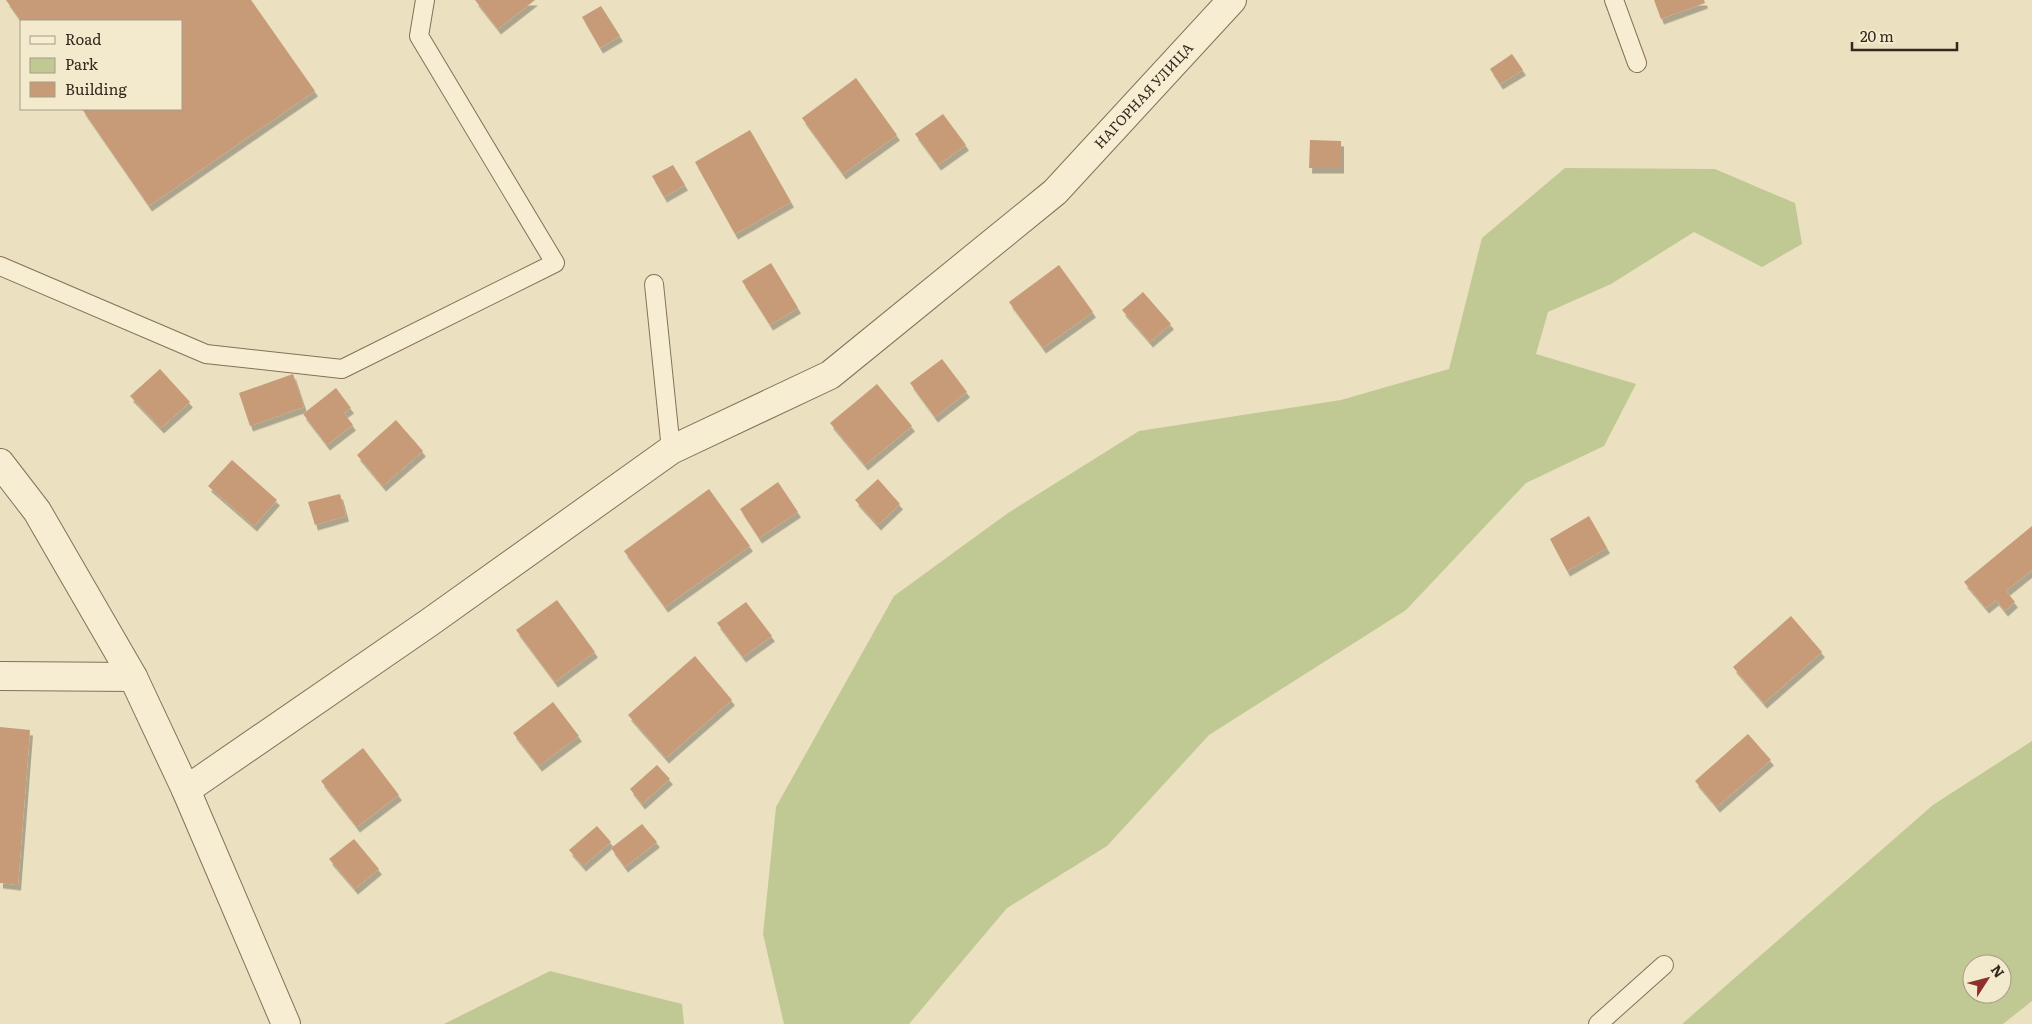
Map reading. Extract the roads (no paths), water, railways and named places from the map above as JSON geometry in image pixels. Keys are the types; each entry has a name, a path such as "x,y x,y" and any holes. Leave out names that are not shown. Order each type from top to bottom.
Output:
{"street":[{"name":"НАГОРНАЯ УЛИЦА","path":"186,790 430,622 670,450 830,375 1055,192 1232,0"},
{"path":"0,462 37,512 132,677 186,790 286,1024"},
{"path":"0,676 132,677"}],"lane":[{"path":"0,266 206,354 342,369 555,263 419,36 425,0"},
{"path":"1614,0 1637,63"},
{"path":"654,284 670,450"},
{"path":"1598,1024 1664,965"}]}
